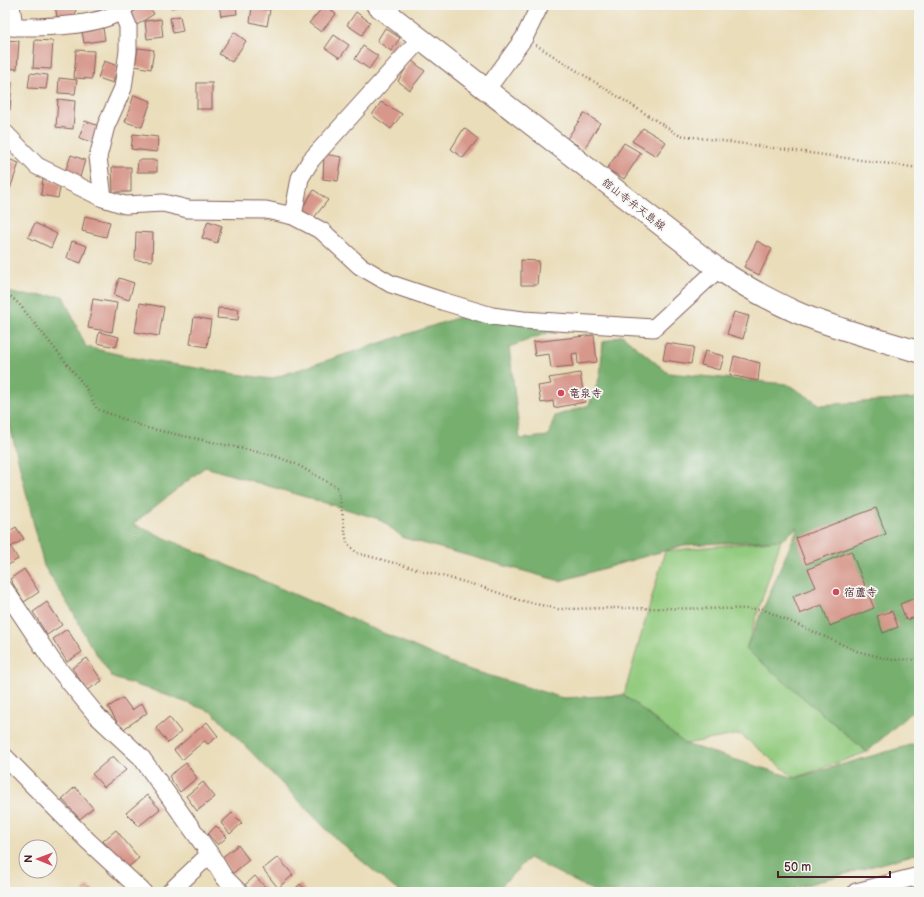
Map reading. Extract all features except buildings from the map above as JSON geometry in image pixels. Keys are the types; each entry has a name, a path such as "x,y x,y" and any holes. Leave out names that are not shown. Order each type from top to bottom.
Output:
{"main road":[{"name":"舘山寺弁天島線","path":"377,5 718,269 756,293 797,312 839,328 919,352"}],"street":[{"path":"11,5 9,27 72,26 99,20 125,8 128,26 128,51 123,88 106,126 98,157 103,198"},
{"path":"487,89 524,38 540,5"},
{"path":"293,216 300,178 311,160 421,38"},
{"path":"5,133 37,166 103,198 125,206 163,203 188,209 266,210 293,216 322,231 360,266 391,284 492,316 523,320 654,328 718,269"},
{"path":"5,590 53,662 98,717 141,757 210,854 224,877 240,892"},
{"path":"5,757 88,841 143,892"},
{"path":"170,892 210,854"},
{"path":"856,892 919,876"}],"path":[{"path":"524,38 679,135 919,168"},
{"path":"5,291 19,304 84,385 97,409 147,428 272,456 296,464 338,488 347,543 357,553 479,586 519,600 558,609 620,608 762,610 857,651 891,660 919,659"}],"green space":[{"path":"5,291 20,295 63,296 86,347 144,360 270,379 478,311 572,324 509,347 520,439 548,436 555,416 589,405 600,376 603,342 622,335 668,373 787,384 821,405 919,398 919,705 867,752 746,649 798,527 781,540 684,545 560,581 404,538 379,519 205,467 133,524 461,667 563,698 624,695 685,744 795,778 917,743 919,738 919,853 781,892 596,892 529,858 495,892 402,892 393,887 337,840 212,712 155,691 113,678 89,643 74,614 44,566 7,414 5,413"},
{"path":"781,540 746,649 867,752 795,778 740,734 685,744 624,695 665,551"}],"place":[{"name":"竜泉寺","path":"561,393"},
{"name":"宿蘆寺","path":"836,592"}]}
